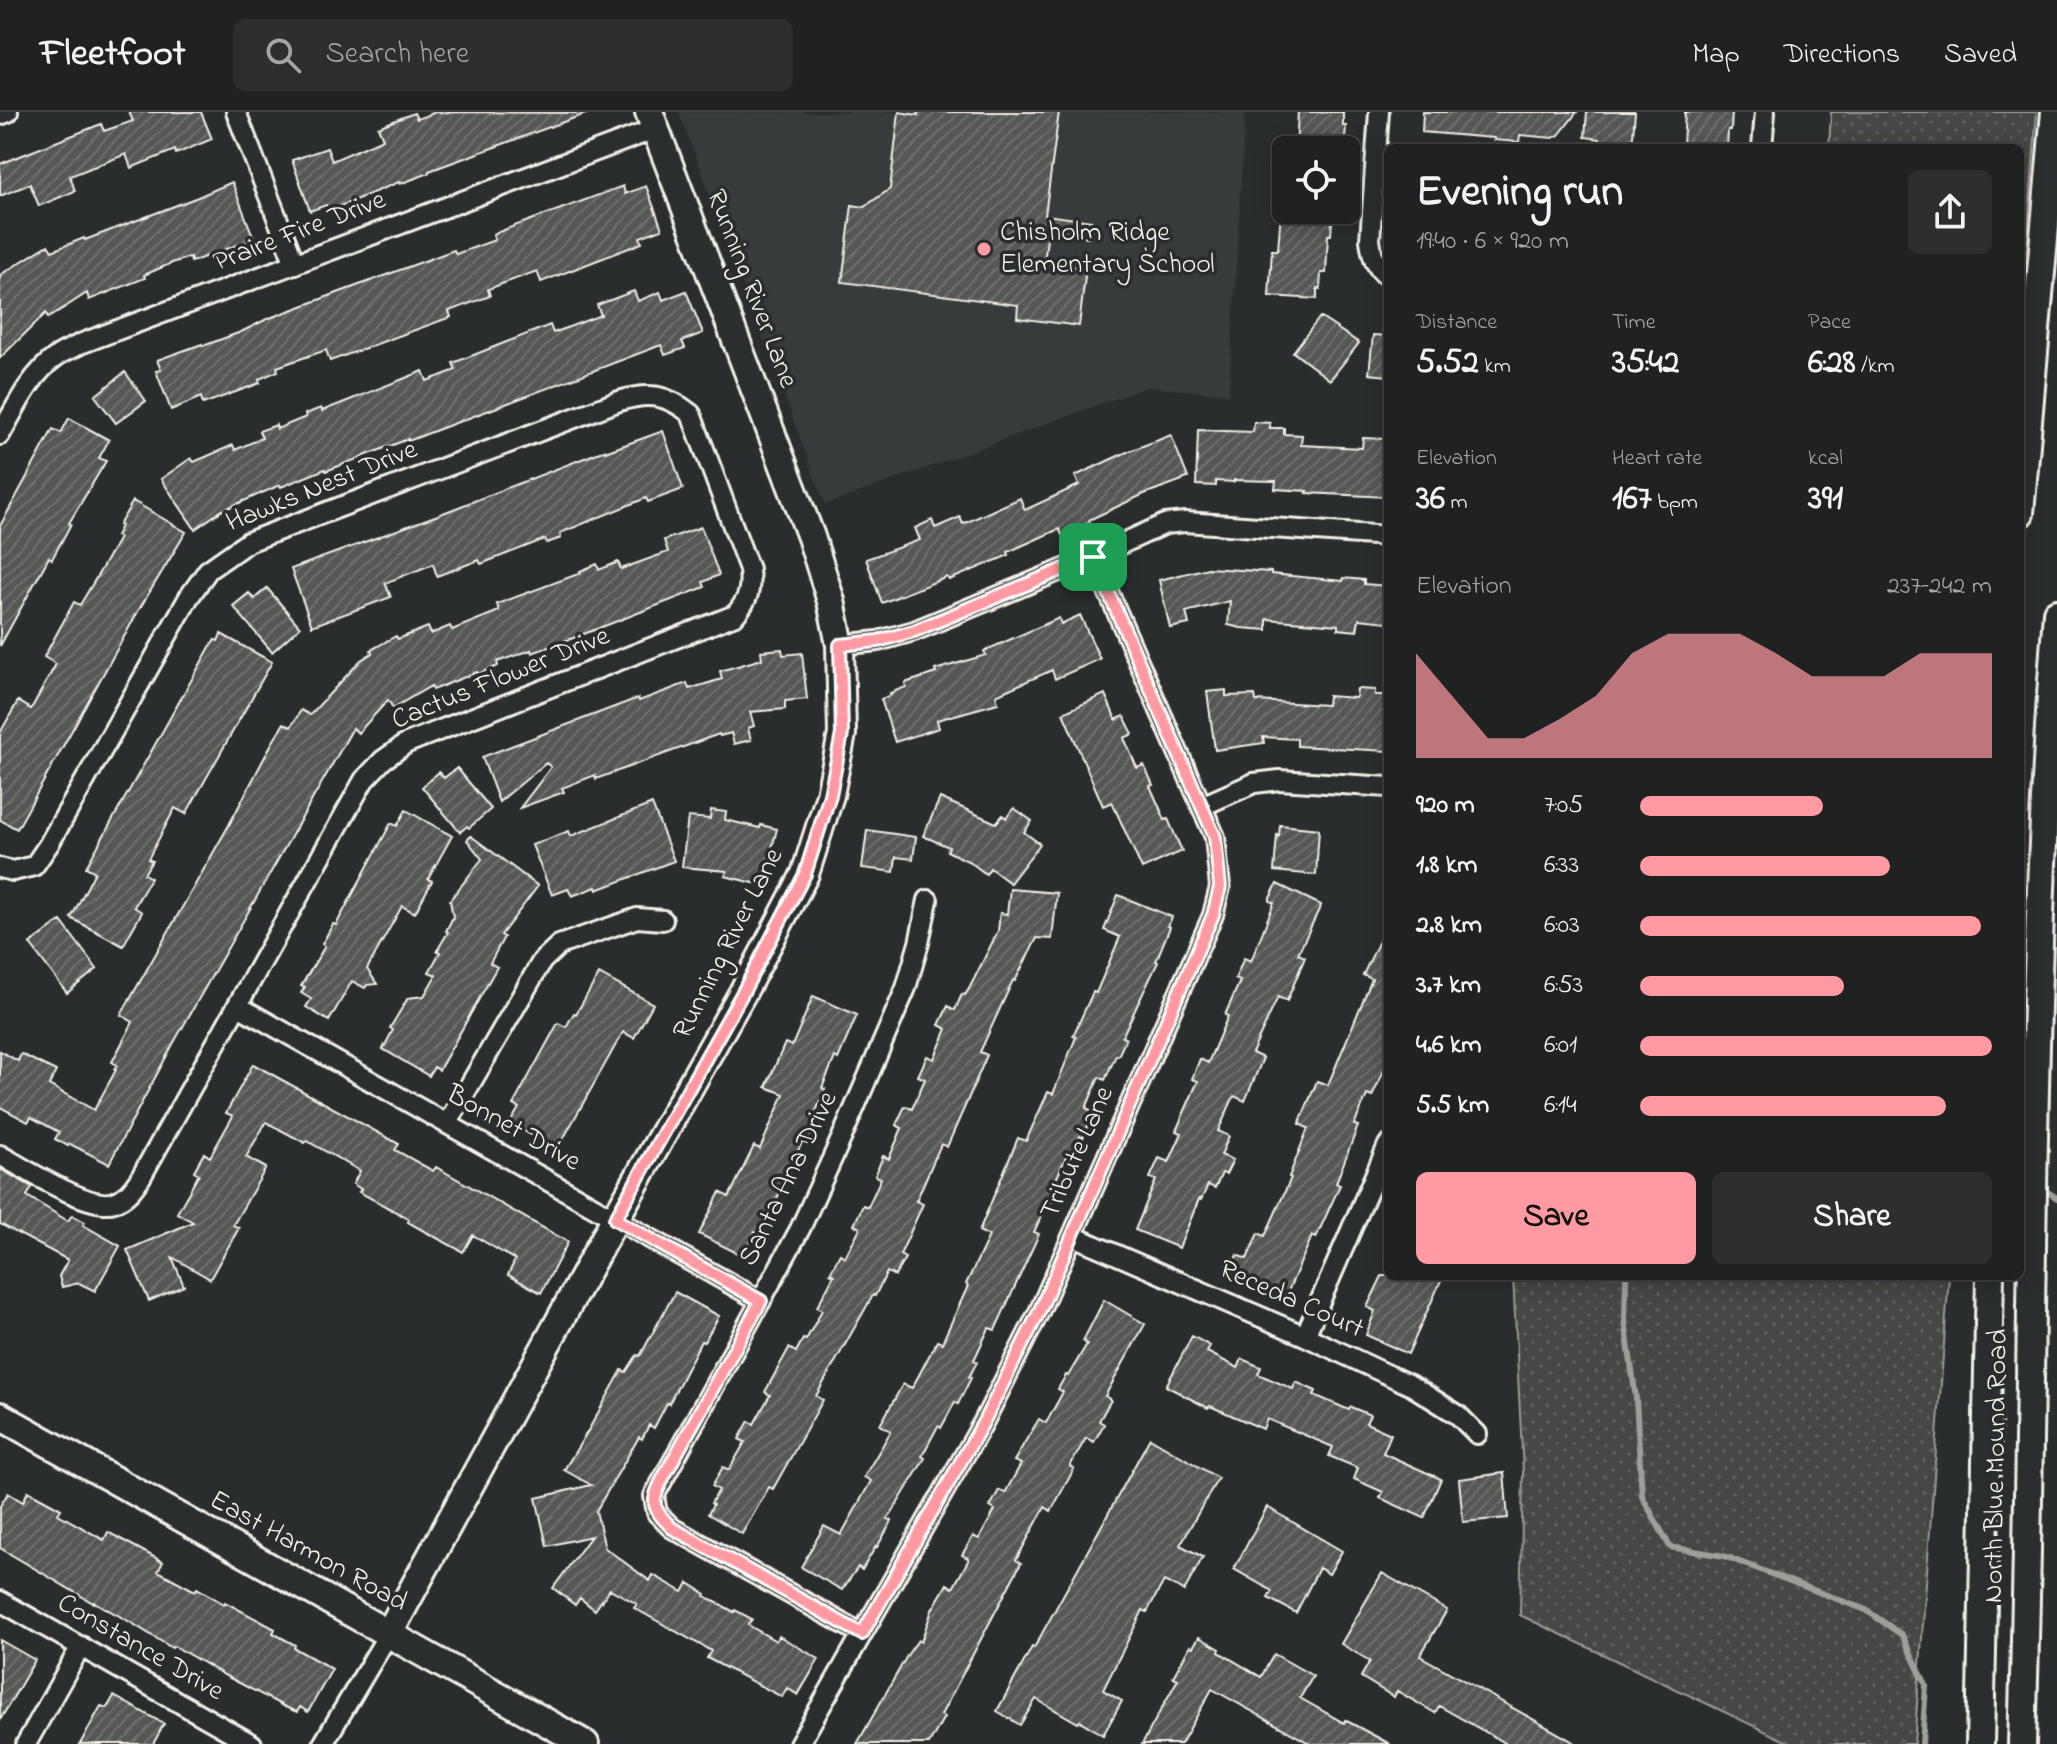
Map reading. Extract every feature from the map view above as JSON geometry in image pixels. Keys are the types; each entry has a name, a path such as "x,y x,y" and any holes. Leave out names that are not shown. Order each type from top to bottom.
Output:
{"main road":[{"path":"2024,467 2055,112"},
{"name":"Running River Lane","path":"389,1633 805,874 830,795 842,734 840,645 831,601 811,537 652,120"},
{"name":"North Blue Mound Road","path":"2022,1744 2028,1583 2037,962 2057,613"},
{"name":"North Blue Mound Road","path":"1980,1744 1990,1280"},
{"name":"East Harmon Road","path":"0,1416 585,1744"}],"street":[{"path":"0,115 8,112"},
{"path":"236,112 295,264"},
{"path":"1379,112 1370,240 1373,261 1384,275"},
{"path":"1762,144 1765,112"},
{"name":"Praire Fire Drive","path":"0,435 41,370 58,355 80,344 295,264 652,120"},
{"name":"Hawks Nest Drive","path":"0,868 13,871 34,866 189,597 208,570 248,542 639,395 659,396 677,402 691,414 721,491"},
{"name":"Cactus Flower Drive","path":"0,1155 94,1203 113,1203 129,1194 364,780 383,760 407,743 735,615 745,604 750,588 749,569 721,491"},
{"path":"840,645 878,641 914,631 1165,524 1185,522 1384,536"},
{"name":"Tribute Lane","path":"799,1744 983,1423 1039,1312 1213,915 1220,887 1215,837 1093,557"},
{"path":"1202,806 1254,783 1280,780 1384,787"},
{"name":"Santa Ana Drive","path":"862,1634 672,1528 657,1513 654,1496 800,1229 906,988 928,900"},
{"path":"447,1124 542,961 559,945 637,918 663,920"},
{"name":"Bonnet Drive","path":"238,1006 761,1301"},
{"path":"1305,1336 1384,1154"},
{"name":"Receda Court","path":"1073,1236 1305,1336 1434,1398 1477,1434"},
{"name":"Constance Drive","path":"0,1601 252,1744"},
{"name":"Running River Lane","path":"323,1744 389,1633"},
{"path":"26,1744 81,1646"}],"shaded area":[{"name":"Chisholm Ridge Elementary School","path":"679,112 1245,112 1229,394 1147,387 825,505"},
{"path":"1831,112 2037,112 2024,283 2024,144 1829,144"},
{"path":"1513,1280 1949,1280 1914,1744 1792,1744 1520,1615 1523,1472"}],"building":[{"path":"129,112 201,112 212,139 131,168 126,154 70,176 75,191 39,206 30,184 0,196 0,164 101,124 104,131 133,121"},
{"path":"436,112 588,113 328,211 326,205 310,211 292,160 327,148 332,161 383,139 378,127 414,113 417,119"},
{"path":"899,112 918,115 918,112 1059,112 1045,215 1092,221 1090,237 1048,231 1044,263 1086,268 1079,326 1017,318 1018,305 842,282 852,205 864,207 890,189"},
{"path":"1298,112 1343,112 1345,136 1297,136"},
{"path":"1423,112 1577,112 1559,135 1553,138 1520,135 1519,142 1422,132"},
{"path":"1587,112 1635,112 1632,144 1600,143 1600,139 1585,137"},
{"path":"1685,112 1732,112 1727,144 1683,144"},
{"path":"232,182 254,239 191,262 190,257 172,263 144,275 145,278 89,300 87,293 48,318 46,313 0,358 0,275 48,245 52,251 85,240"},
{"path":"623,186 625,194 646,186 662,229 640,237 642,243 541,282 537,271 488,289 490,296 449,311 451,317 330,361 326,350 277,367 278,371 259,379 260,383 203,404 201,397 171,410 156,371 161,370 157,360 241,332 267,319 454,250 456,254 495,240 493,234"},
{"path":"1280,224 1332,224 1331,235 1328,235 1326,273 1321,273 1317,299 1269,296 1272,250 1278,250"},
{"path":"634,291 638,301 660,292 663,300 686,291 703,333 682,341 685,348 665,355 661,345 408,441 280,485 221,511 195,529 161,479 191,458 194,462 233,445 235,450 262,438 259,431 276,425 277,429 306,417 305,414 321,408 322,411 423,371 427,381 456,370 453,363 550,325 553,333 601,315 597,305"},
{"path":"1320,317 1359,343 1330,380 1293,352"},
{"path":"1373,335 1384,336 1384,376 1369,374"},
{"path":"125,372 146,401 116,423 95,396"},
{"path":"69,418 109,440 99,458 106,461 0,646 0,526 53,429 61,433"},
{"path":"1254,422 1270,423 1270,428 1284,428 1284,434 1302,435 1301,445 1362,448 1363,438 1384,439 1384,497 1275,489 1276,481 1234,480 1216,481 1216,486 1196,485 1198,430 1253,432"},
{"path":"663,431 683,489 648,502 646,498 560,533 561,538 547,543 545,539 481,564 479,560 437,576 433,564 385,583 391,597 312,626 291,569"},
{"path":"1171,435 1188,478 1144,494 1062,535 1059,529 1008,552 1009,555 882,603 866,559 920,540 915,528 932,520 935,528 960,517 963,524 1020,498 1025,510 1079,485 1075,476"},
{"path":"133,501 186,532 17,829 0,820 0,733 18,701 31,709 56,664 44,657 74,602 80,605 119,538 116,536 119,525"},
{"path":"701,527 719,575 703,582 705,587 532,653 531,650 497,662 498,666 478,674 433,690 431,686 393,708 388,700 358,733 353,728 173,1044 109,1164 55,1139 59,1132 31,1117 28,1122 0,1107 0,1051 18,1061 21,1054 56,1071 49,1085 94,1110 116,1070 117,1065 112,1062 133,1022 121,1015 284,723 291,727 301,710 310,715 361,660 372,653 371,650 396,636 398,639 428,627 431,634 450,626 452,630 499,611 497,604 581,573 597,564 599,570 618,562 621,569 668,552 664,540"},
{"path":"1208,568 1343,581 1343,578 1364,580 1364,584 1384,586 1384,622 1359,619 1357,631 1338,629 1338,625 1267,619 1267,630 1241,628 1228,625 1230,601 1186,612 1189,624 1170,628 1159,580"},
{"path":"267,588 300,627 272,652 233,606 249,593 254,599"},
{"path":"1080,615 1100,659 1055,679 1052,670 996,695 998,703 937,720 939,728 895,742 881,699 906,687 905,683 936,673 935,670 986,655 984,651 1059,618 1061,624"},
{"path":"221,634 272,662 186,814 175,808 148,859 152,861 144,874 151,878 134,907 142,912 123,946 71,918 95,872 86,867 210,647"},
{"path":"782,649 783,655 802,653 807,699 785,701 785,709 750,712 754,726 748,728 751,740 734,744 731,733 719,734 596,779 595,775 562,788 564,792 520,808 551,767 546,763 499,802 482,757 638,698 639,701 687,683 689,689 722,679 720,671 762,659 761,651"},
{"path":"1357,689 1375,690 1375,695 1384,695 1384,751 1297,746 1297,739 1263,737 1264,743 1215,750 1207,692 1226,690 1226,696 1255,695 1256,701 1327,705 1328,696 1356,698"},
{"path":"1105,694 1116,720 1124,716 1133,734 1124,738 1137,768 1144,765 1165,820 1168,819 1182,851 1142,869 1112,802 1103,806 1063,713"},
{"path":"457,768 491,809 460,832 422,787 439,772 444,778"},
{"path":"940,798 996,823 1003,815 1006,818 1014,808 1032,821 1024,832 1040,844 1010,883 990,868 986,874 947,851 949,847 923,836"},
{"path":"652,804 674,861 597,890 596,887 572,896 568,889 552,895 532,845 569,831 571,836"},
{"path":"406,810 452,836 428,879 432,881 415,913 402,906 367,969 377,984 365,988 352,981 329,1021 306,1007 311,999 301,993 305,987 301,986 391,823 397,826"},
{"path":"711,810 726,812 725,820 777,829 762,885 725,876 727,871 682,867 688,817 710,819"},
{"path":"1280,825 1319,829 1316,875 1274,871"},
{"path":"867,830 916,837 913,859 896,857 894,872 862,868"},
{"path":"471,836 538,886 501,935 504,937 490,963 497,967 439,1070 434,1067 429,1076 383,1049 393,1030 390,1028 408,998 424,996 436,975 429,972 453,917 450,900 482,859 467,840"},
{"path":"1277,884 1321,905 1298,954 1305,957 1287,1001 1278,997 1252,1053 1263,1058 1245,1101 1234,1096 1218,1131 1229,1136 1221,1155 1233,1160 1215,1188 1208,1185 1199,1199 1179,1248 1135,1230 1156,1180 1150,1178 1159,1158 1169,1162 1182,1133 1176,1131 1198,1081 1192,1079 1200,1059 1208,1063 1240,981 1235,979 1244,958 1251,961 1274,903 1270,898"},
{"path":"1010,889 1057,893 1052,939 1037,938 1013,980 980,1052 987,1055 969,1097 947,1147 941,1144 916,1201 923,1204 900,1255 905,1258 895,1276 887,1272 873,1295 816,1396 823,1400 773,1489 769,1487 742,1534 708,1514 719,1490 712,1486 723,1467 729,1470 745,1442 739,1439 749,1421 754,1424 770,1395 765,1392 789,1348 796,1352 822,1310 817,1307 834,1275 830,1273 840,1254 845,1257 860,1228 854,1225 863,1205 868,1207 881,1178 875,1176 883,1156 889,1159 902,1128 896,1125 905,1106 912,1109 925,1079 918,1076 927,1056 934,1059 947,1029 939,1025 948,1006 955,1010 962,994 965,995 970,987 998,931 1000,913 1007,914"},
{"path":"1118,895 1172,917 1158,962 1122,1037 1126,1039 1118,1056 1105,1080 1099,1077 1086,1108 1094,1112 1083,1138 1080,1136 1072,1154 1068,1152 1055,1182 1058,1184 1051,1202 1048,1201 1034,1232 1039,1234 995,1330 989,1328 958,1404 955,1402 941,1428 938,1426 922,1456 925,1458 888,1519 892,1521 877,1547 862,1570 858,1567 842,1590 801,1567 824,1526 841,1535 871,1481 864,1477 891,1431 880,1425 903,1384 912,1388 937,1341 942,1343 989,1236 979,1231 1018,1138 1026,1141 1048,1092 1053,1094 1076,1037 1073,1036 1120,937 1104,930"},
{"path":"61,921 97,969 67,993 30,944"},
{"path":"1384,930 1384,1071 1372,1097 1367,1095 1336,1183 1340,1185 1316,1238 1312,1236 1286,1296 1230,1272 1237,1255 1247,1259 1258,1233 1265,1236 1291,1178 1308,1128 1299,1124 1317,1081 1328,1085 1372,979 1363,975"},
{"path":"599,974 653,1004 634,1038 623,1032 557,1150 510,1123 519,1108 513,1105 558,1023 566,1027"},
{"path":"813,996 857,1015 822,1088 825,1089 807,1144 802,1142 761,1235 755,1232 741,1255 699,1234 720,1192 729,1197 754,1146 760,1149 784,1094 766,1087 785,1043 792,1046"},
{"path":"253,1064 399,1144 395,1150 433,1171 436,1167 568,1242 541,1293 508,1275 515,1260 473,1235 463,1252 424,1231 408,1222 409,1219 359,1192 361,1189 353,1184 360,1171 266,1122 246,1157 266,1168 233,1225 239,1228 210,1279 172,1257 184,1286 149,1301 127,1250 193,1222 177,1213 199,1174 194,1171 204,1153 210,1157 233,1116 226,1113"},
{"path":"0,1169 32,1187 27,1196 68,1221 72,1215 85,1222 83,1225 120,1246 95,1291 79,1283 62,1287 59,1276 68,1260 0,1224"},
{"path":"1382,1276 1384,1280 1441,1280 1408,1354 1366,1335 1375,1311 1367,1307"},
{"path":"675,1292 719,1316 704,1342 701,1341 654,1428 649,1425 642,1439 639,1437 596,1511 605,1548 650,1581 653,1575 683,1592 688,1583 705,1596 752,1619 748,1625 776,1641 779,1636 819,1659 798,1695 787,1688 782,1697 707,1658 711,1651 634,1608 637,1604 610,1589 595,1610 580,1598 575,1605 553,1588 591,1536 547,1546 536,1498 591,1485 564,1470 622,1370 626,1372 637,1355 640,1356"},
{"path":"1104,1300 1145,1324 1105,1396 1111,1400 1099,1421 1104,1424 1094,1442 1086,1438 1070,1466 1074,1469 1051,1511 1045,1507 1016,1560 1021,1563 941,1715 944,1717 929,1744 857,1744 908,1654 918,1640 921,1642 932,1610 947,1584 953,1588 969,1559 962,1555 973,1536 979,1539 995,1510 990,1507 999,1490 1005,1493 1021,1464 1014,1461 1025,1442 1039,1419 1046,1423 1063,1392 1058,1389 1087,1344 1083,1341"},
{"path":"1192,1336 1210,1346 1207,1352 1238,1368 1242,1359 1261,1367 1258,1374 1293,1389 1296,1382 1316,1391 1314,1395 1370,1415 1366,1423 1391,1434 1383,1453 1441,1479 1424,1518 1380,1498 1383,1492 1354,1479 1358,1468 1329,1456 1333,1447 1267,1419 1263,1429 1210,1406 1208,1408 1166,1386"},
{"path":"1150,1438 1218,1478 1180,1545 1203,1557 1184,1591 1164,1581 1147,1612 1143,1610 1103,1690 1122,1701 1103,1735 1036,1699 1020,1725 997,1711"},
{"path":"1504,1473 1508,1518 1463,1522 1459,1479"},
{"path":"28,1491 61,1509 58,1514 104,1540 108,1532 163,1562 158,1571 275,1629 273,1633 295,1645 294,1648 332,1669 308,1712 300,1707 297,1712 285,1707 174,1646 172,1648 0,1548 0,1506 8,1493 23,1502"},
{"path":"1267,1507 1342,1551 1329,1574 1319,1568 1296,1613 1268,1598 1272,1591 1234,1569"},
{"path":"1382,1573 1447,1610 1420,1656 1577,1744 1507,1744 1439,1706 1435,1713 1397,1691 1394,1697 1361,1677 1370,1661 1341,1644"},
{"path":"1199,1637 1261,1677 1274,1654 1313,1676 1300,1698 1390,1744 1311,1744 1212,1689 1181,1744 1142,1744 1178,1679 1173,1677 1190,1646 1193,1647"},
{"path":"0,1640 35,1660 0,1720"},
{"path":"114,1696 164,1724 153,1744 80,1744 101,1706 107,1708"}],"waterway":[{"path":"2040,1187 2057,1198"},
{"path":"1626,1280 1625,1321 1636,1399 1642,1496 1670,1547 1724,1556 1866,1610 1902,1635 1926,1685 1922,1744"}],"place":[{"name":"Chisholm Ridge Elementary School","path":"984,249"}],"route":[{"path":"1093,557 1215,837 1220,887 1213,915 1039,1312 983,1423 862,1634 672,1528 657,1513 654,1496 761,1301 615,1219 743,992 805,874 830,795 842,734 840,645 878,641 914,631 1093,557"}]}
